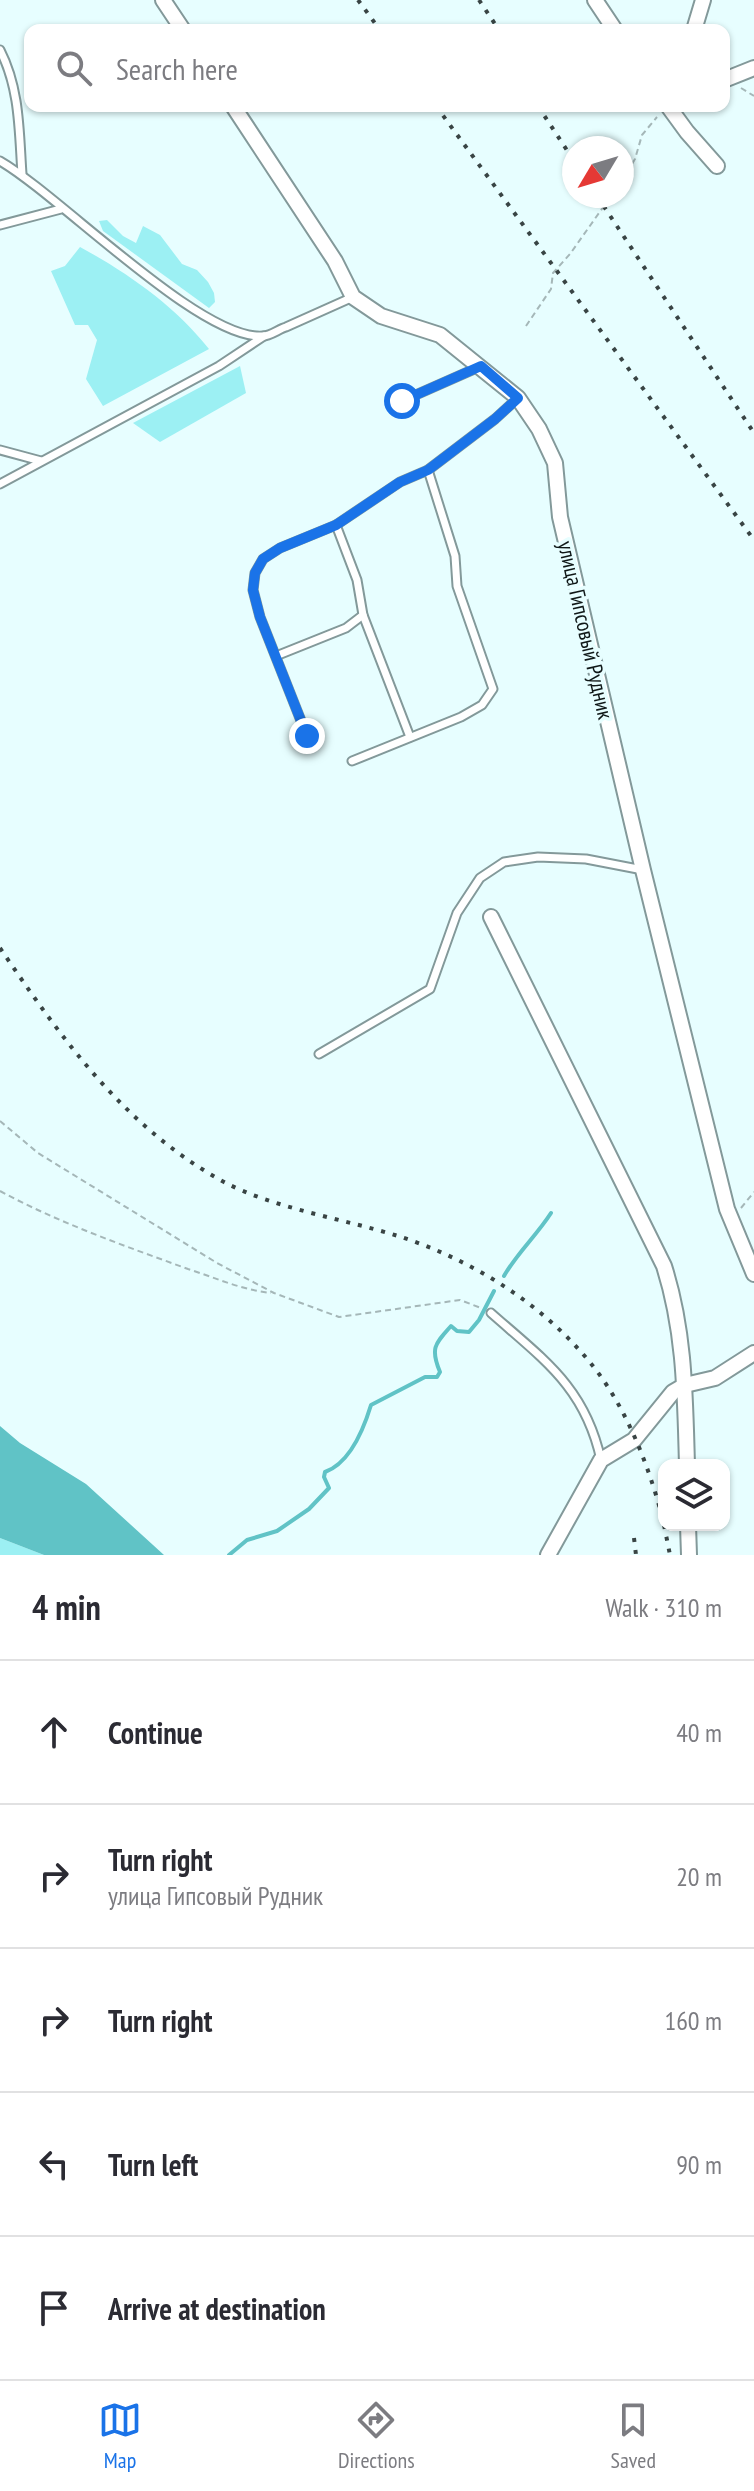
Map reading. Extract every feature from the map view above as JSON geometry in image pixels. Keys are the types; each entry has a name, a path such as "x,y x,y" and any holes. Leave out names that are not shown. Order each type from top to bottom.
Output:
{"street":[{"path":"163,0 179,24"},
{"path":"595,0 611,24"},
{"path":"696,24 703,0"},
{"path":"730,78 754,68"},
{"path":"237,112 335,261 353,297"},
{"path":"673,112 717,166"},
{"name":"улица Гипсовый Рудник","path":"353,297 381,316 440,335 481,366 518,398 539,429 555,463 560,517 643,870 733,1223 754,1274"},
{"path":"491,917 664,1266 681,1333 687,1459"},
{"path":"547,1554 601,1460 634,1440 664,1401 685,1385 715,1378 754,1353"},
{"path":"688,1531 689,1555"}],"lane":[{"path":"0,50 10,70 17,99 22,174"},
{"path":"0,161 22,174 61,209 173,294 220,325 264,336"},
{"path":"0,225 61,209"},
{"path":"0,484 219,366 264,336 353,297"},
{"path":"402,401 481,366"},
{"path":"307,736 253,590 255,573 263,559 280,548 336,525 400,482 428,470 518,398"},
{"path":"0,450 41,461"},
{"path":"352,761 482,705 493,689 457,586 455,556 428,470"},
{"path":"336,525 357,580 363,615 410,737"},
{"path":"276,656 346,628 363,615"},
{"path":"319,1054 430,989 457,913 480,878 504,862 538,857 586,859 643,870"},
{"path":"491,1313 576,1394 593,1430 601,1460"}],"path":[{"path":"634,161 646,128 662,112"},
{"path":"526,326 551,289 553,273 603,208"},
{"path":"0,1121 38,1153 217,1263 274,1293 339,1317 460,1300 491,1313"},
{"path":"0,1191 26,1205 156,1257 252,1291 274,1293"},
{"path":"733,1223 744,1202 754,1192"}],"shaded area":[{"path":"107,220 123,236 136,243 143,226 160,235 182,264 197,270 208,282 215,302 209,308 103,231 99,221"},
{"path":"80,247 150,292 196,333 209,349 103,406 86,379 97,340 88,325 75,325 51,271 65,266"},
{"path":"240,366 246,393 160,442 133,423"},
{"path":"0,1426 20,1443 86,1484 164,1555 44,1555 0,1538"},
{"path":"0,1538 44,1555 0,1555"}],"waterway":[{"path":"504,1276 551,1213"},
{"path":"229,1555 247,1540 277,1531 309,1509 329,1488 325,1472 349,1453 371,1405 425,1377 437,1377 440,1372 435,1357 438,1342 451,1326 457,1331 469,1332 494,1291"}],"railway":[{"path":"358,0 376,24"},
{"path":"479,0 495,24"},
{"path":"440,112 754,540"},
{"path":"542,112 562,143"},
{"path":"605,208 754,433"},
{"path":"0,948 47,1015 98,1079 126,1108 188,1160 224,1182 264,1199 398,1236 454,1258 507,1288 555,1325 596,1370 619,1405 658,1502"},
{"path":"665,1531 670,1555"},
{"path":"634,1538 636,1555"}],"route":[{"path":"307,736 260,617 253,590 255,573 263,559 280,548 336,525 400,482 428,470 518,398 481,366 402,401"}]}
